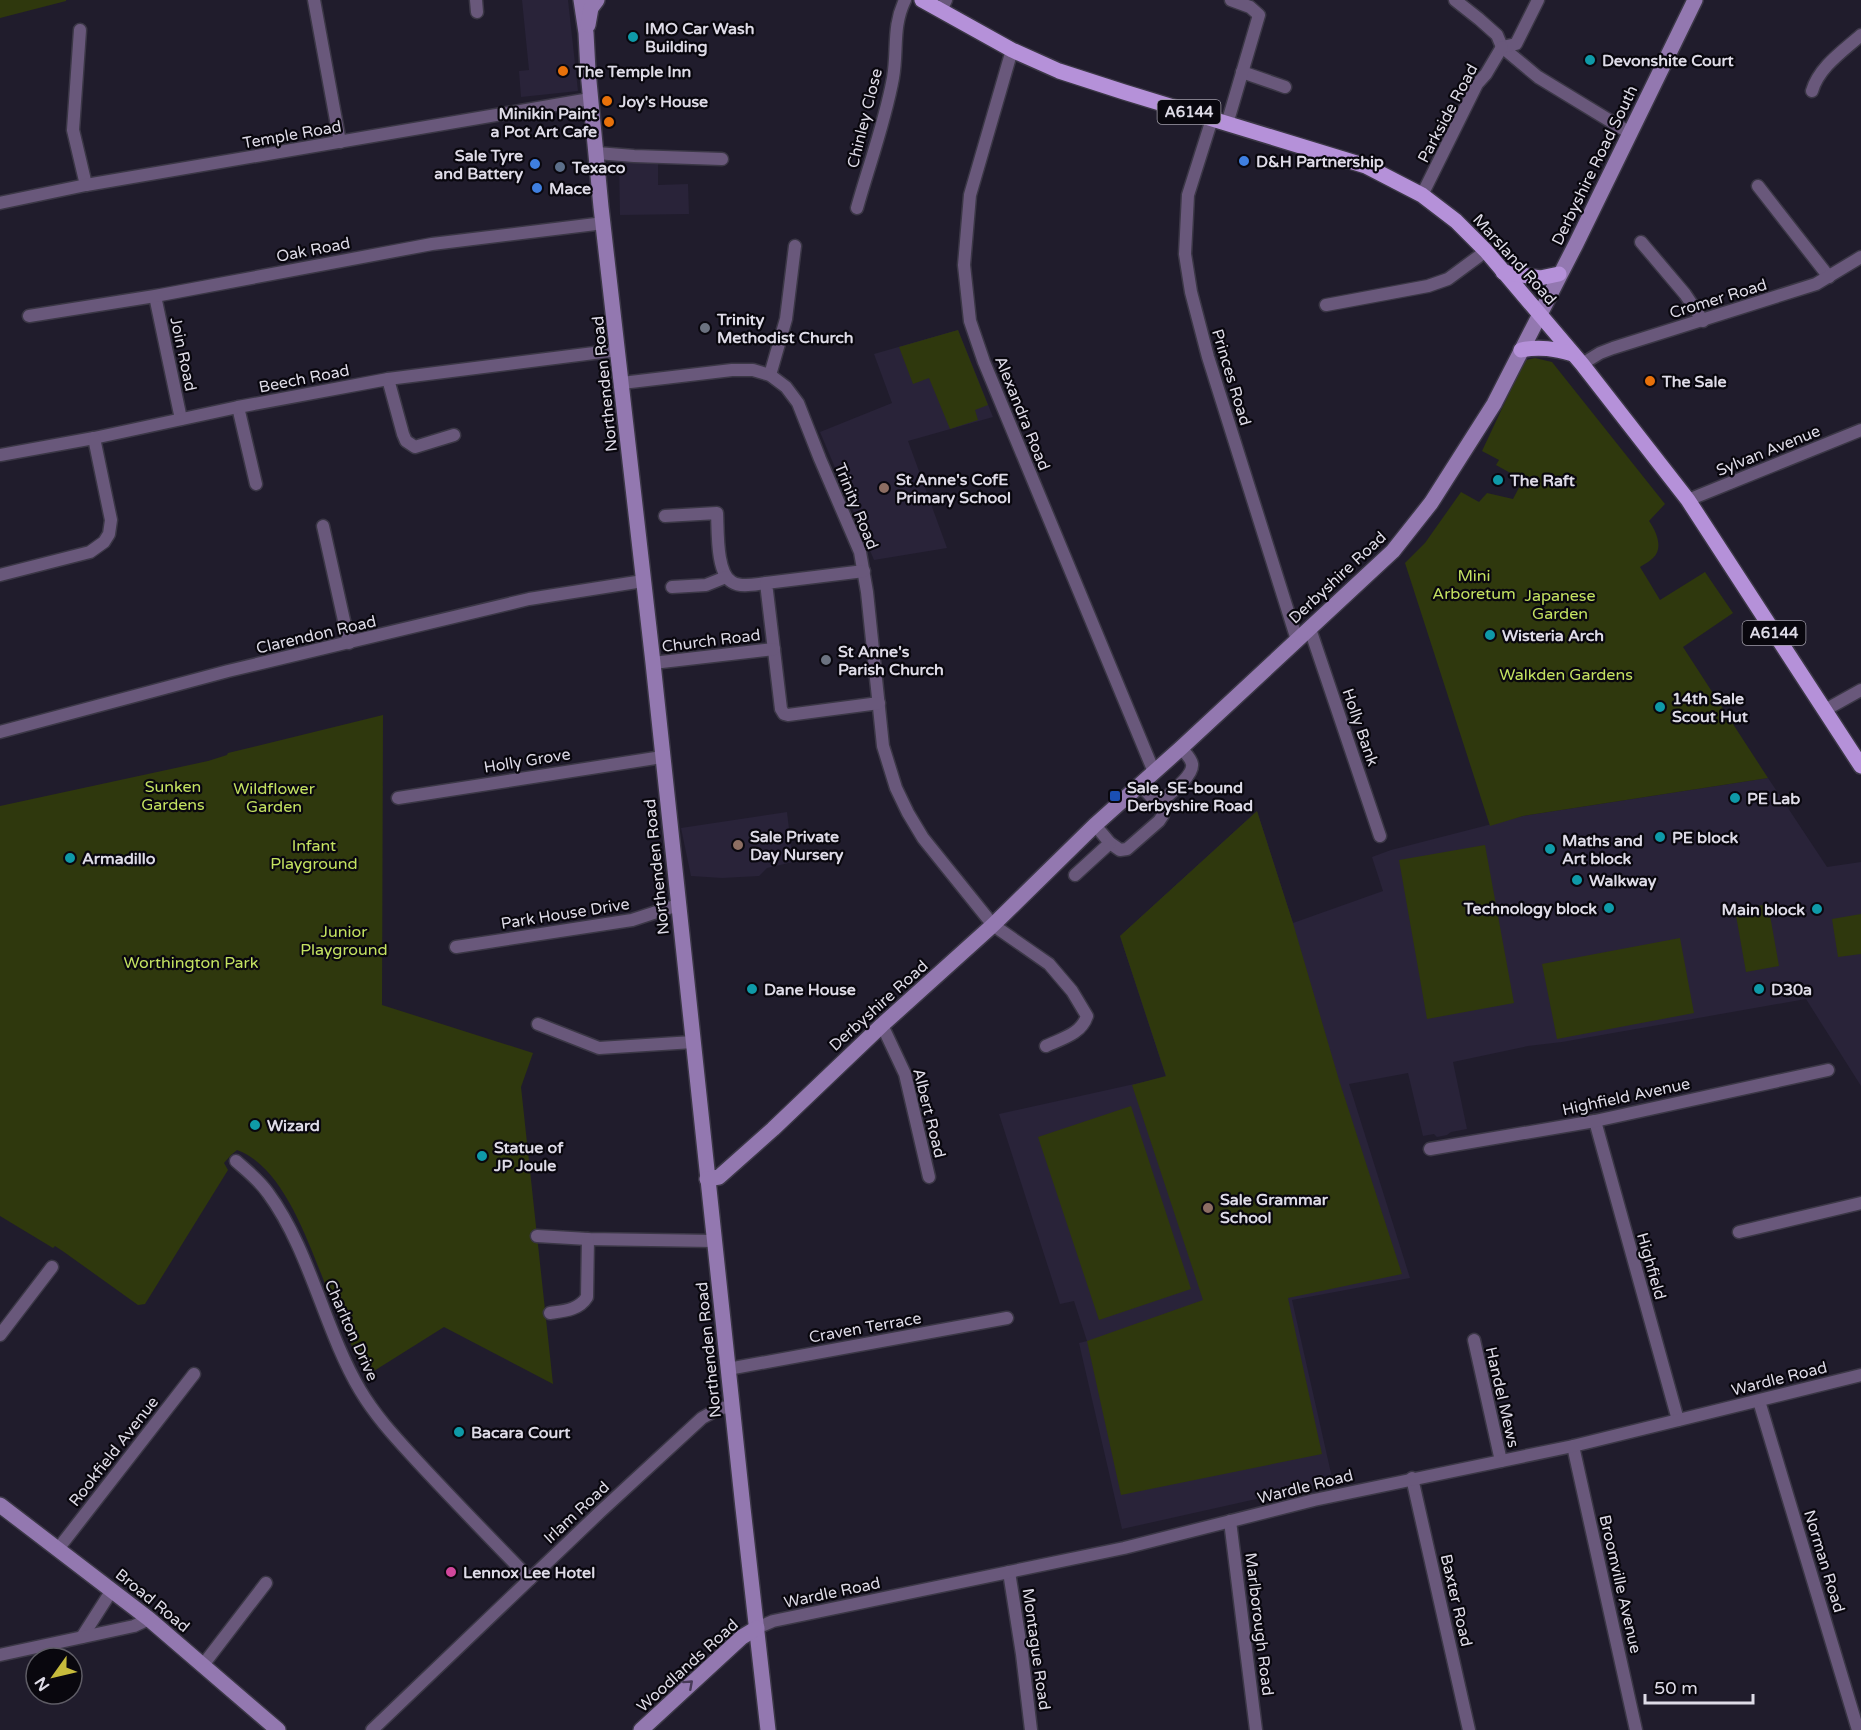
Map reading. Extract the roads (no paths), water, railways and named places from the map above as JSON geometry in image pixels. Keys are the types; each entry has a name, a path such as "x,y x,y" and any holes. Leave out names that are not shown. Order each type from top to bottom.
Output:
{"main road":[{"name":"Marsland Road","path":"922,0 944,6 1012,50 1059,71 1366,166 1422,195 1456,221 1486,251 1540,313 1688,500 1861,766"},
{"path":"1503,272 1540,278 1559,274"},
{"path":"1521,350 1534,347 1550,348 1578,359"}],"street":[{"path":"314,0 340,142"},
{"name":"Northenden Road","path":"581,0 768,1730"},
{"path":"586,33 591,8 597,0"},
{"name":"Chinley Close","path":"857,208 887,107 894,76 897,19 905,0"},
{"name":"Princes Road","path":"1231,0 1250,7 1259,15 1242,72 1188,195 1185,254 1191,292 1208,357 1297,640"},
{"path":"1455,0 1497,35 1502,47 1538,77 1630,133"},
{"path":"1502,47 1516,44 1538,0"},
{"name":"Derbyshire Road South","path":"1540,313 1695,0"},
{"path":"80,30 73,130 86,185"},
{"path":"1812,91 1815,80 1824,69 1861,35"},
{"name":"Parkside Road","path":"1422,195 1477,84 1486,74 1502,47"},
{"name":"Alexandra Road","path":"1012,50 970,195 964,265 970,321 984,362 1154,772"},
{"path":"1242,72 1285,87"},
{"name":"Temple Road","path":"0,203 86,185 590,99"},
{"path":"597,153 722,159"},
{"path":"1758,186 1829,277"},
{"name":"Oak Road","path":"29,316 155,296 432,244 604,223"},
{"path":"1641,242 1685,294 1703,321"},
{"path":"622,383 732,370 753,370 770,375 786,319 795,246"},
{"path":"1326,305 1428,286 1448,279 1486,251"},
{"name":"Cromer Road","path":"1578,359 1799,290 1829,277 1861,257"},
{"name":"Join Road","path":"155,296 181,419"},
{"name":"Derbyshire Road","path":"707,1179 719,1177 764,1137 882,1025 993,925 1095,825 1182,748 1393,552 1431,503 1494,404 1540,313"},
{"name":"Beech Road","path":"0,455 388,379 618,350"},
{"name":"Trinity Road","path":"770,375 786,387 798,403 860,552 883,746 896,788 908,813 923,838 993,925 1049,964 1072,991 1087,1016 1084,1024 1076,1032 1046,1046"},
{"path":"388,379 403,434 411,446 415,447 454,435"},
{"path":"238,407 256,484"},
{"name":"Sylvan Avenue","path":"1688,500 1861,430"},
{"path":"0,574 90,552 104,542 109,534 111,520 94,438"},
{"path":"664,516 717,513 721,564 726,577 732,583 740,585 766,583 864,571"},
{"path":"323,526 349,643"},
{"path":"672,587 706,585 726,577"},
{"name":"Clarendon Road","path":"0,732 228,671 528,599 643,581"},
{"path":"766,583 781,709 784,714 879,704"},
{"name":"Holly Bank","path":"1310,629 1380,836"},
{"name":"Church Road","path":"653,663 774,649"},
{"path":"1825,710 1861,690"},
{"path":"1158,804 1192,770 1190,759 1182,748"},
{"name":"Holly Grove","path":"398,798 662,756"},
{"path":"1095,825 1110,843 1120,850 1127,849 1163,815 1163,809 1140,785"},
{"path":"1075,874 1110,843"},
{"path":"1070,851 1085,866"},
{"name":"Park House Drive","path":"456,947 632,920 678,905"},
{"path":"538,1024 599,1048 693,1042"},
{"name":"Albert Road","path":"882,1025 905,1074 929,1177"},
{"name":"Highfield Avenue","path":"1430,1149 1594,1121 1828,1070"},
{"name":"Highfield","path":"1594,1121 1678,1420"},
{"name":"Charlton Drive","path":"236,1161 254,1176 280,1210 347,1366 379,1419 446,1493 530,1579"},
{"path":"1739,1232 1861,1203"},
{"path":"537,1236 714,1241"},
{"path":"550,1313 577,1307 584,1302 588,1239"},
{"path":"0,1335 52,1267"},
{"name":"Craven Terrace","path":"728,1369 1008,1318"},
{"name":"Handel Mews","path":"1474,1340 1501,1461"},
{"name":"Rookfield Avenue","path":"58,1549 194,1374"},
{"name":"Wardle Road","path":"757,1628 773,1621 1124,1548 1412,1478 1573,1446 1861,1375"},
{"name":"Norman Road","path":"1759,1401 1858,1730"},
{"name":"Irlam Road","path":"372,1730 702,1418 720,1408 732,1407"},
{"name":"Broomville Avenue","path":"1573,1446 1636,1730"},
{"name":"Baxter Road","path":"1412,1478 1469,1730"},
{"name":"Broad Road","path":"0,1505 149,1619 278,1730"},
{"name":"Marlborough Road","path":"1230,1521 1256,1730"},
{"name":"Montague Road","path":"1009,1572 1031,1730"},
{"path":"203,1665 266,1583"},
{"path":"82,1637 112,1590"},
{"path":"0,1655 134,1626 149,1619"},
{"name":"Woodlands Road","path":"641,1730 742,1637 757,1628"}],"place":[{"name":"IMO Car Wash Building","path":"633,37"},
{"name":"Devonshite Court","path":"1590,60"},
{"name":"The Temple Inn","path":"563,71"},
{"name":"Joy's House","path":"607,101"},
{"name":"Minikin Paint a Pot Art Cafe","path":"609,122"},
{"name":"D&H Partnership","path":"1244,161"},
{"name":"Sale Tyre and Battery","path":"535,164"},
{"name":"Texaco","path":"560,167"},
{"name":"Mace","path":"537,188"},
{"name":"Trinity Methodist Church","path":"705,328"},
{"name":"The Sale","path":"1650,381"},
{"name":"The Raft","path":"1498,480"},
{"name":"St Anne's CofE Primary School","path":"884,488"},
{"name":"Wisteria Arch","path":"1490,635"},
{"name":"St Anne's Parish Church","path":"826,660"},
{"name":"14th Sale Scout Hut","path":"1660,707"},
{"name":"Sale, SE-bound Derbyshire Road","path":"1115,796"},
{"name":"PE Lab","path":"1735,798"},
{"name":"PE block","path":"1660,837"},
{"name":"Sale Private Day Nursery","path":"738,845"},
{"name":"Maths and Art block","path":"1550,849"},
{"name":"Armadillo","path":"70,858"},
{"name":"Walkway","path":"1577,880"},
{"name":"Technology block","path":"1609,908"},
{"name":"Main block","path":"1817,909"},
{"name":"Dane House","path":"752,989"},
{"name":"D30a","path":"1759,989"},
{"name":"Wizard","path":"255,1125"},
{"name":"Statue of JP Joule","path":"482,1156"},
{"name":"Sale Grammar School","path":"1208,1208"},
{"name":"Bacara Court","path":"459,1432"},
{"name":"Lennox Lee Hotel","path":"451,1572"}],"park label":[{"name":"Mini Arboretum","path":"1474,584"},
{"name":"Japanese Garden","path":"1560,604"},
{"name":"Walkden Gardens","path":"1566,674"},
{"name":"Sunken Gardens","path":"173,795"},
{"name":"Wildflower Garden","path":"274,797"},
{"name":"Infant Playground","path":"314,854"},
{"name":"Junior Playground","path":"344,940"},
{"name":"Worthington Park","path":"191,962"}]}
